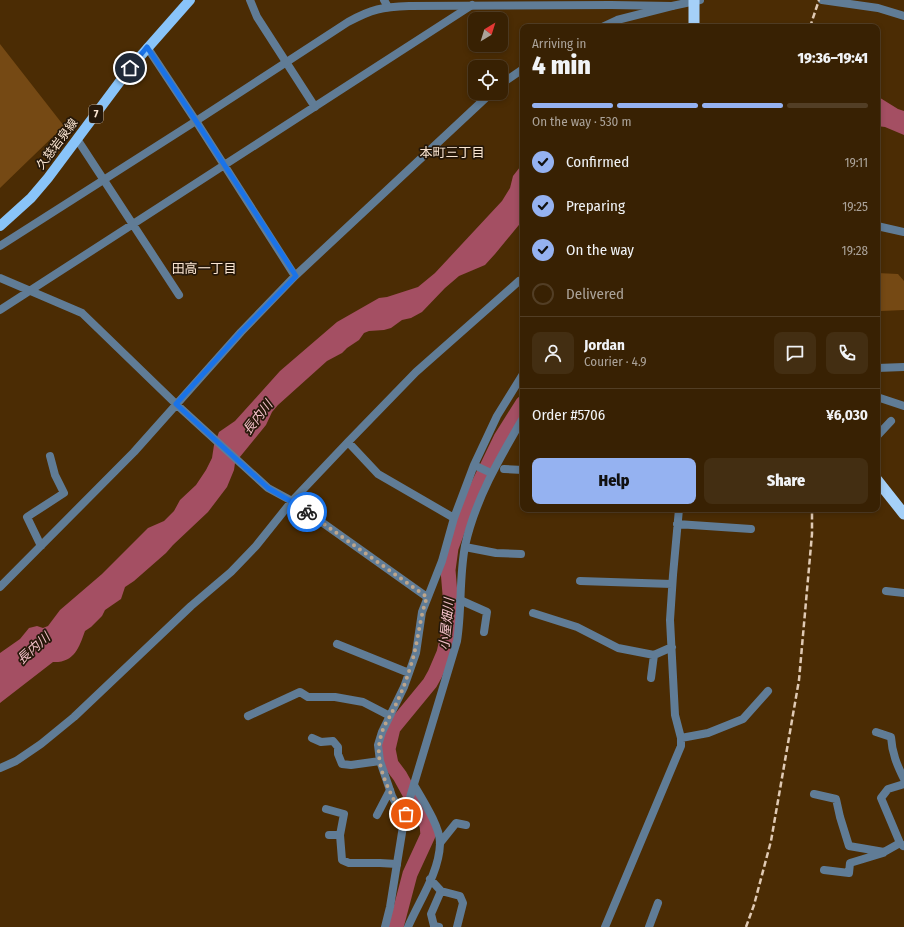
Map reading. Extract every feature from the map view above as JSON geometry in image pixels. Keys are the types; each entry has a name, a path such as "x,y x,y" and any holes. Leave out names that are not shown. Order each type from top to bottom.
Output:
{"highway":[{"path":"694,24 695,3"},
{"path":"880,484 904,514"}],"main road":[{"name":"久慈岩泉線","path":"0,226 30,198 48,178 130,68 190,0"}],"street":[{"path":"250,0 257,17 315,107"},
{"path":"822,0 878,8 904,16"},
{"path":"0,246 348,22 365,12 388,2 472,5 612,2 672,6"},
{"path":"608,24 617,20 672,6 695,3"},
{"path":"0,310 472,5"},
{"path":"147,47 296,276"},
{"path":"508,79 520,71"},
{"path":"0,586 134,452 241,332 296,276 484,100"},
{"path":"77,139 179,295"},
{"path":"880,227 904,232"},
{"path":"0,278 82,312 176,404 268,488 292,502 427,597"},
{"path":"0,768 16,761 41,744 74,717 191,606 231,572 256,546 292,502 416,372 477,317 519,281 520,282"},
{"path":"880,368 904,367"},
{"path":"405,816 390,790 380,761 378,746 382,732 409,673 416,652 422,612 442,560 454,518 503,403 520,378"},
{"path":"880,398 904,406"},
{"path":"880,433 891,421"},
{"path":"386,927 405,816 456,641 459,623 461,577 465,547 471,523 490,472 520,423"},
{"path":"348,442 378,474 454,518"},
{"path":"41,546 27,517 64,493 55,475 50,456"},
{"path":"475,466 490,472"},
{"path":"504,469 520,470"},
{"path":"606,927 682,746 675,715 670,620 679,512"},
{"path":"677,524 751,529"},
{"path":"465,547 496,553 521,554"},
{"path":"580,581 672,584"},
{"path":"886,591 904,593"},
{"path":"460,600 486,612 484,632"},
{"path":"533,612 577,627 618,648 654,655 672,647"},
{"path":"337,644 409,673"},
{"path":"651,678 654,655"},
{"path":"681,738 708,733 743,719 768,691"},
{"path":"248,716 300,692 308,697 334,697 363,702 390,716"},
{"path":"876,732 891,737 895,760 904,779"},
{"path":"312,738 320,742 333,741 338,747 338,754 342,764 351,765 380,761"},
{"path":"824,870 849,873 850,863 902,845 882,798 888,789 904,784"},
{"path":"408,927 435,871 440,843 436,828 425,804 413,788"},
{"path":"377,816 390,790"},
{"path":"814,794 836,799 849,846 884,852"},
{"path":"326,809 344,814 340,835 342,860 349,863 397,864"},
{"path":"440,843 456,823 466,825"},
{"path":"329,835 340,835"},
{"path":"430,880 441,891 460,896 464,903 457,927"},
{"path":"439,927 434,926 431,914 441,891"},
{"path":"649,927 658,903"}],"shaded area":[{"path":"0,44 64,126 0,188"},
{"path":"880,273 898,274 904,281 904,310 881,311"}],"water":[{"path":"880,98 904,111 904,135 880,126"},
{"name":"長内川","path":"520,167 520,224 485,265 459,276 422,312 411,318 402,320 391,328 364,333 359,340 342,353 327,361 278,405 272,412 266,425 235,463 234,470 227,487 208,512 166,553 125,587 121,599 105,610 102,616 85,631 78,649 71,657 60,662 53,662 0,703 0,653 20,639 29,628 37,626 43,628 48,626 60,610 102,574 148,528 164,521 174,511 180,500 196,485 206,470 212,458 214,445 219,432 235,421 280,371 337,322 379,298 387,297 418,287 435,273 502,201 510,188 513,176"}],"waterway":[{"name":"小屋畑川","path":"396,927 410,874 428,835 427,825 400,776 391,764 388,749 393,728 430,683 444,653 448,636 451,606 448,570 451,548 461,521 501,438 520,408"}],"railway":[{"path":"811,24 819,0"},
{"path":"746,927 754,905 771,841 799,680 812,534 812,512"}],"way so far":[{"path":"307,512 427,597 422,612 416,652 404,687 382,732 378,746 380,761 392,796 404,819 406,814"}],"district":[{"name":"本町三丁目","path":"452,152"},
{"name":"田高一丁目","path":"204,268"}],"route":[{"path":"130,68 147,47 296,276 241,332 176,404 268,488 307,512"}]}
